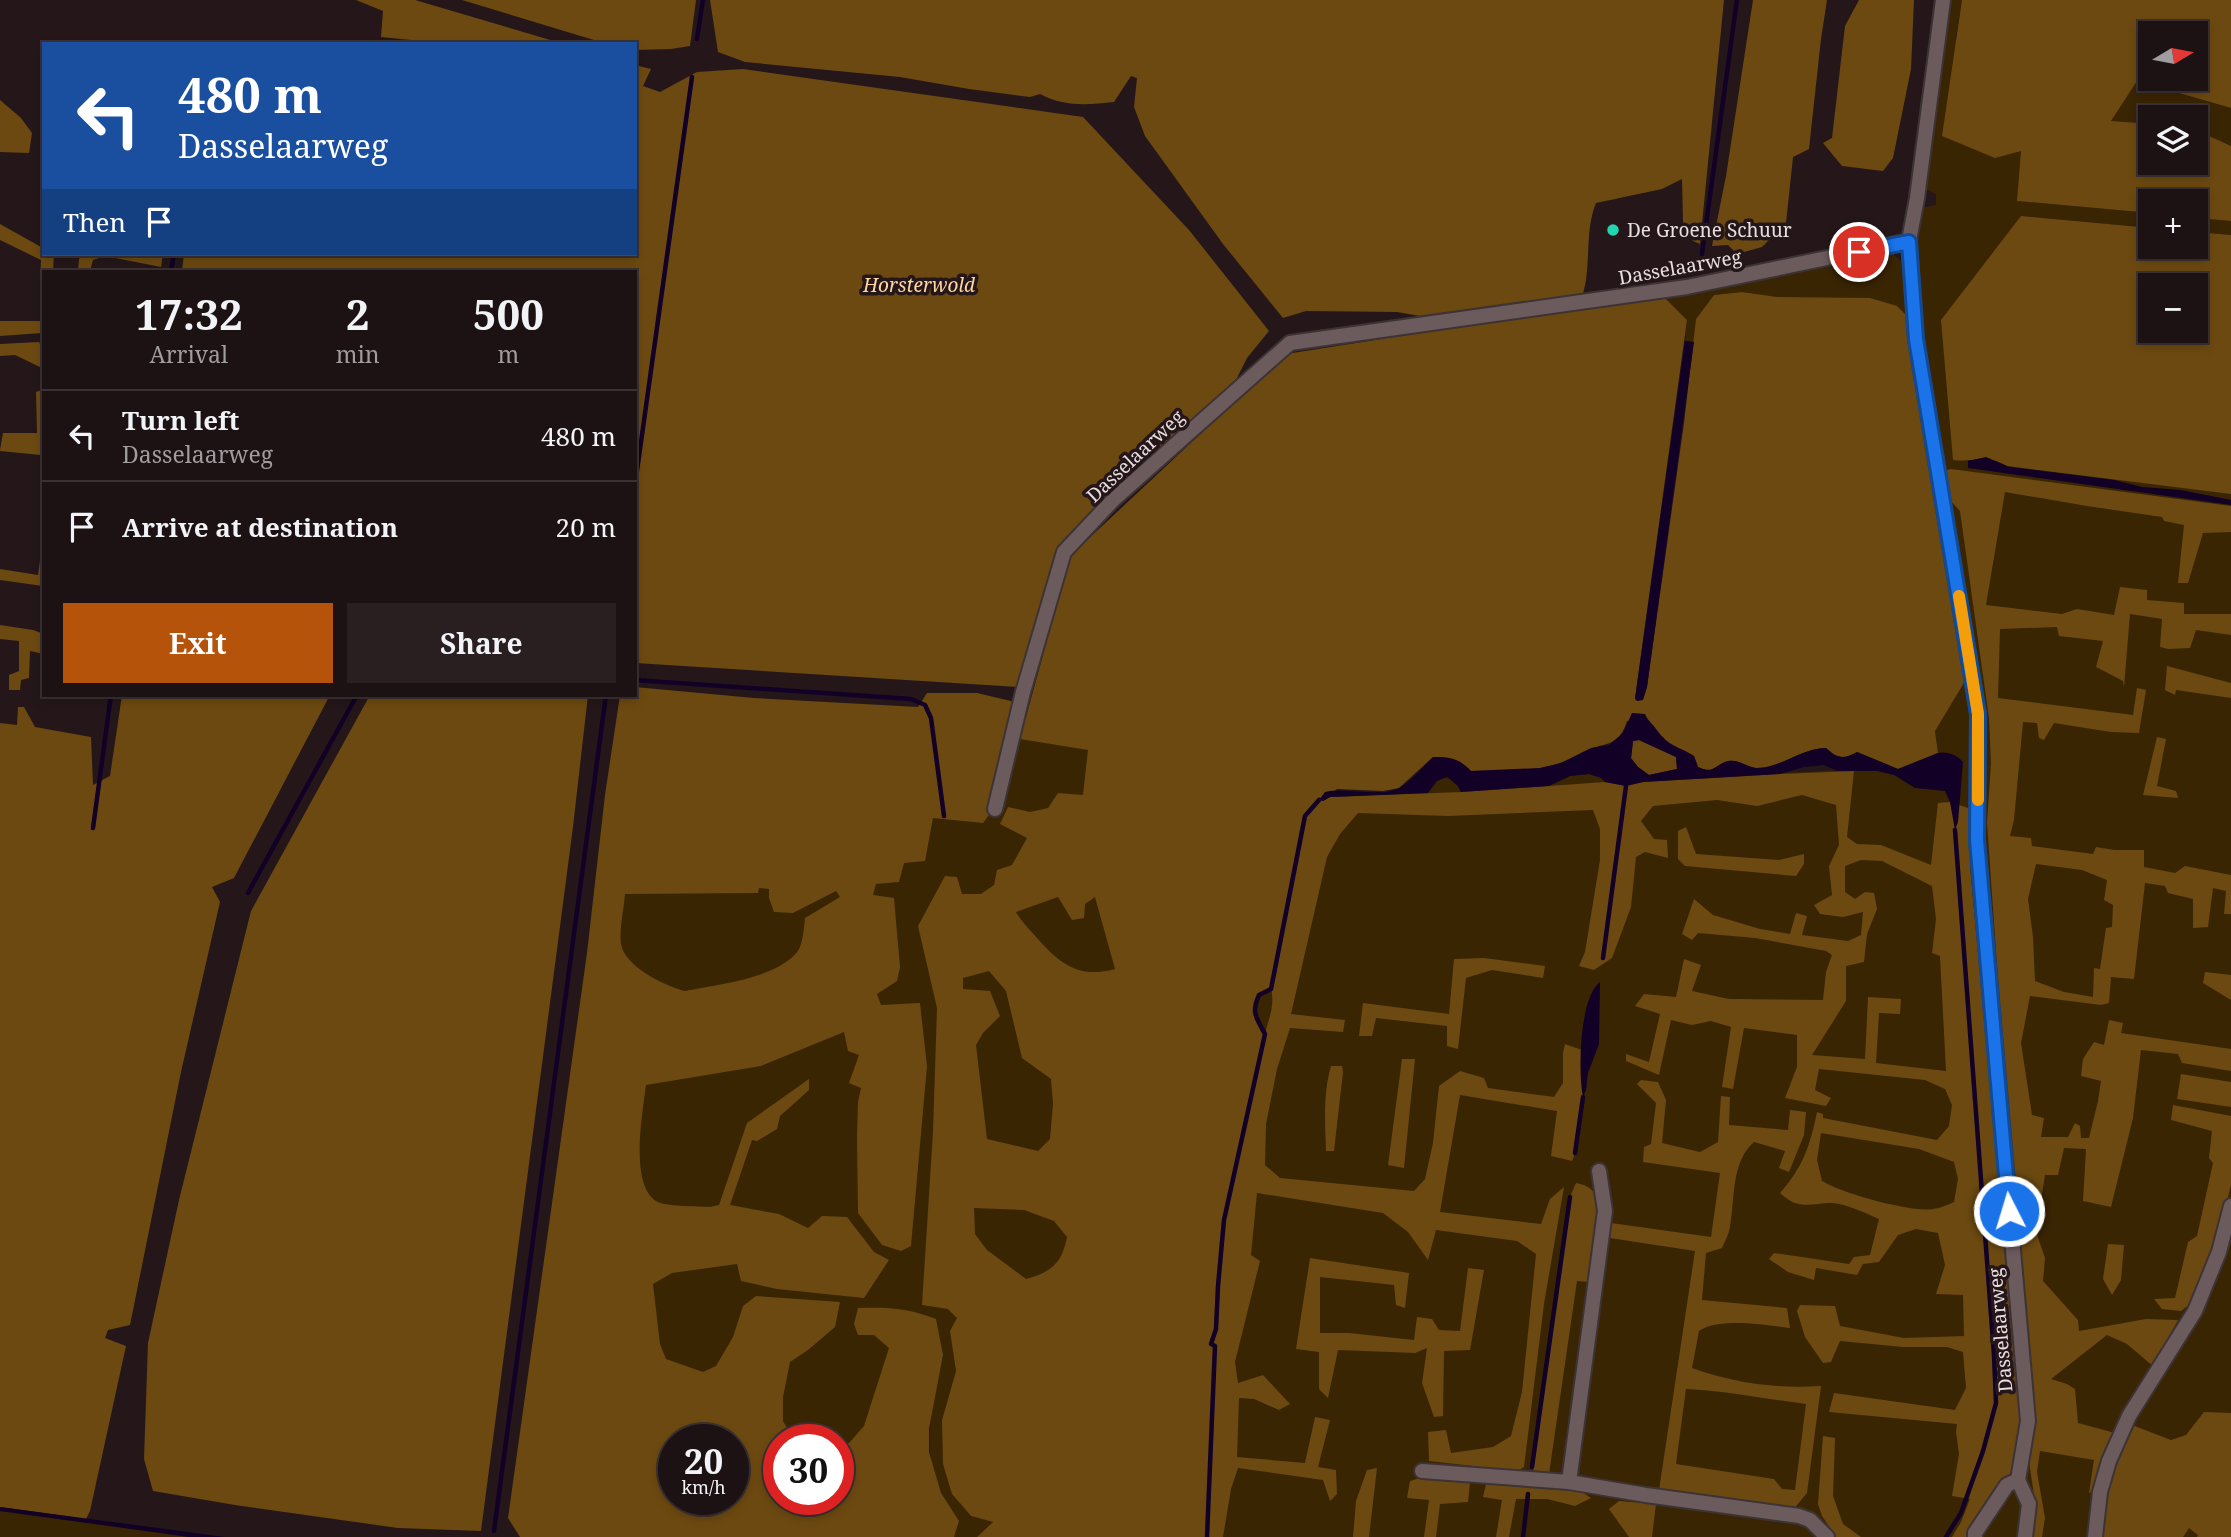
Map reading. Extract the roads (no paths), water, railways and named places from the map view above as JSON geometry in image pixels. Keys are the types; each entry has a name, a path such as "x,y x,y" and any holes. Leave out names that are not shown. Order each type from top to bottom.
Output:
{"street":[{"path":"1909,242 1943,0"},
{"name":"Dasselaarweg","path":"995,809 1023,692 1064,552 1113,500 1290,344 1687,287 1909,242 1916,339 1978,714 1977,840 2028,1422 2018,1480"},
{"path":"1569,1482 1605,1211 1599,1171"},
{"path":"2095,1537 2100,1492 2109,1461 2129,1416 2195,1311 2219,1252 2231,1206"},
{"path":"1422,1471 1569,1482 1799,1516 1810,1520 1827,1537"},
{"path":"1975,1537 2007,1485 2018,1480 2029,1504 2025,1537"}],"waterway":[{"path":"697,39 703,0"},
{"path":"1702,254 1737,0"},
{"path":"637,471 692,77"},
{"path":"171,270 174,256"},
{"path":"637,680 911,699 925,705 931,718 944,816"},
{"path":"93,828 111,697"},
{"path":"248,893 356,697"},
{"path":"494,1531 606,697"},
{"path":"1603,958 1626,786"},
{"path":"1207,1537 1215,1346 1211,1344 1216,1329 1224,1220 1265,1034 1257,1019 1255,1006 1259,995 1271,989 1305,816 1319,800"},
{"path":"1946,1537 1961,1513 1983,1451 1996,1403 1955,830"},
{"path":"1575,1153 1583,1097"},
{"path":"1532,1467 1570,1197"},
{"path":"1523,1537 1528,1494"}],"place":[{"name":"De Groene Schuur","path":"1613,230"}],"park label":[{"name":"Horsterwold","path":"919,285"}]}
